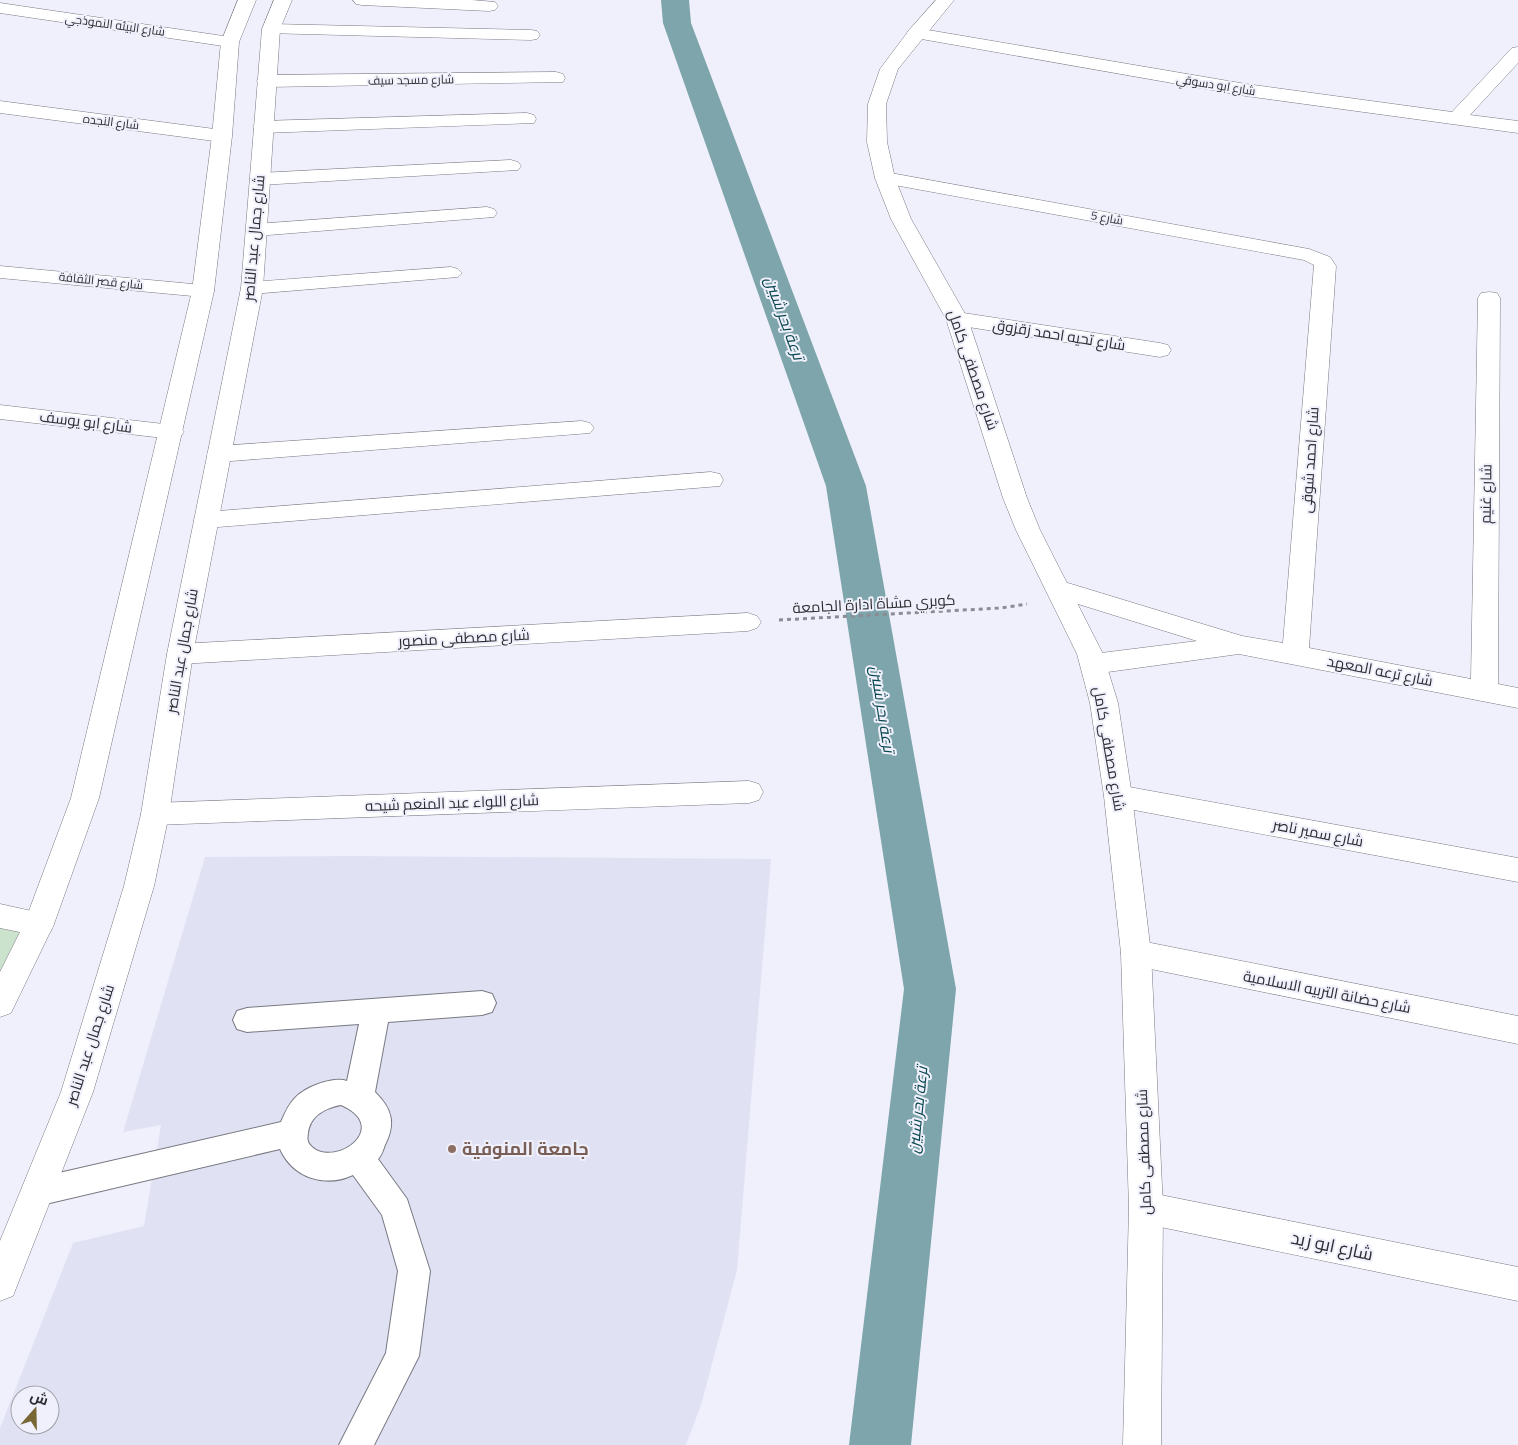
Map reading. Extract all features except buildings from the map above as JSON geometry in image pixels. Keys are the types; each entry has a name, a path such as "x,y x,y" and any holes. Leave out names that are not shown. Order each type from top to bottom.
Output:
{"street":[{"path":"0,1004 39,924 85,798 172,432 203,291 222,136 230,42 240,13 247,0"},
{"name":"شارع جمال عبد الناصر","path":"0,1284 77,1092 139,886 155,814 180,654 252,288 271,29 283,0"},
{"path":"362,0 489,6"},
{"name":"شارع مصطفى كامل","path":"945,0 916,33 889,69 877,104 877,142 885,178 901,219 957,319 1015,498 1028,530 1093,664 1104,703 1118,796 1136,953 1146,1208 1142,1445"},
{"name":"شارع البيئه النموذجي","path":"0,8 230,42"},
{"path":"271,29 531,35"},
{"name":"شارع ابو دسوقي","path":"916,33 1161,77 1518,127"},
{"path":"1456,119 1518,52"},
{"name":"شارع مسجد سيف","path":"266,81 556,78"},
{"path":"0,123 7,108"},
{"name":"شارع النجده","path":"7,108 222,136"},
{"path":"263,127 527,119"},
{"path":"260,179 511,166"},
{"name":"شارع 5","path":"885,178 1309,255 1323,261 1325,266"},
{"path":"256,230 487,213"},
{"name":"شارع احمد شوقى","path":"1295,655 1325,266"},
{"name":"شارع قصر الثقافة","path":"0,272 203,291"},
{"path":"252,288 451,273"},
{"name":"شارع غنيم","path":"1484,690 1488,298"},
{"name":"شارع تحيه احمد زقزوق","path":"957,319 1160,350"},
{"name":"شارع ابو يوسف","path":"0,412 172,432"},
{"path":"219,454 582,428"},
{"path":"206,520 711,480"},
{"name":"شارع ترعه المعهد","path":"1058,589 1241,645 1518,698"},
{"name":"شارع مصطفى منصور","path":"180,654 748,622"},
{"name":"شارع ترعه المعهد","path":"1093,664 1241,645"},
{"name":"شارع اللواء عبد المنعم شيحه","path":"155,814 749,792"},
{"name":"شارع سمير ناصر","path":"1118,796 1518,870"},
{"path":"0,916 39,924"},
{"name":"شارع حضانة التربيه الاسلامية","path":"1136,953 1518,1030"},
{"name":"شارع ابو زيد","path":"1146,1208 1518,1284"}],"lane":[{"path":"247,1020 482,1003"},
{"path":"359,1096 376,1012"},
{"path":"342,1092 359,1096 371,1104 377,1117 377,1132 371,1146 359,1158 344,1166 328,1168 313,1165 301,1158 293,1147 292,1133 298,1117 310,1104 325,1096 342,1092"},
{"path":"36,1192 292,1133"},
{"path":"356,1445 402,1356 414,1271 396,1209 359,1158"}],"path":[{"name":"كوبري مشاة ادارة الجامعة","path":"748,622 1001,608"}],"shaded area":[{"name":"جامعة المنوفية","path":"351,856 771,859 737,1270 701,1405 686,1445 0,1445 0,1428 10,1403 10,1435 60,1435 60,1385 17,1385 73,1243 144,1226 161,1125 123,1132 205,857"}],"green space":[{"path":"0,916 39,924 0,988"}],"waterway":[{"name":"ترعة بحر شبين","path":"675,0 677,23 846,486 930,989 880,1445"}],"place":[{"name":"جامعة المنوفية","path":"452,1149"}]}
